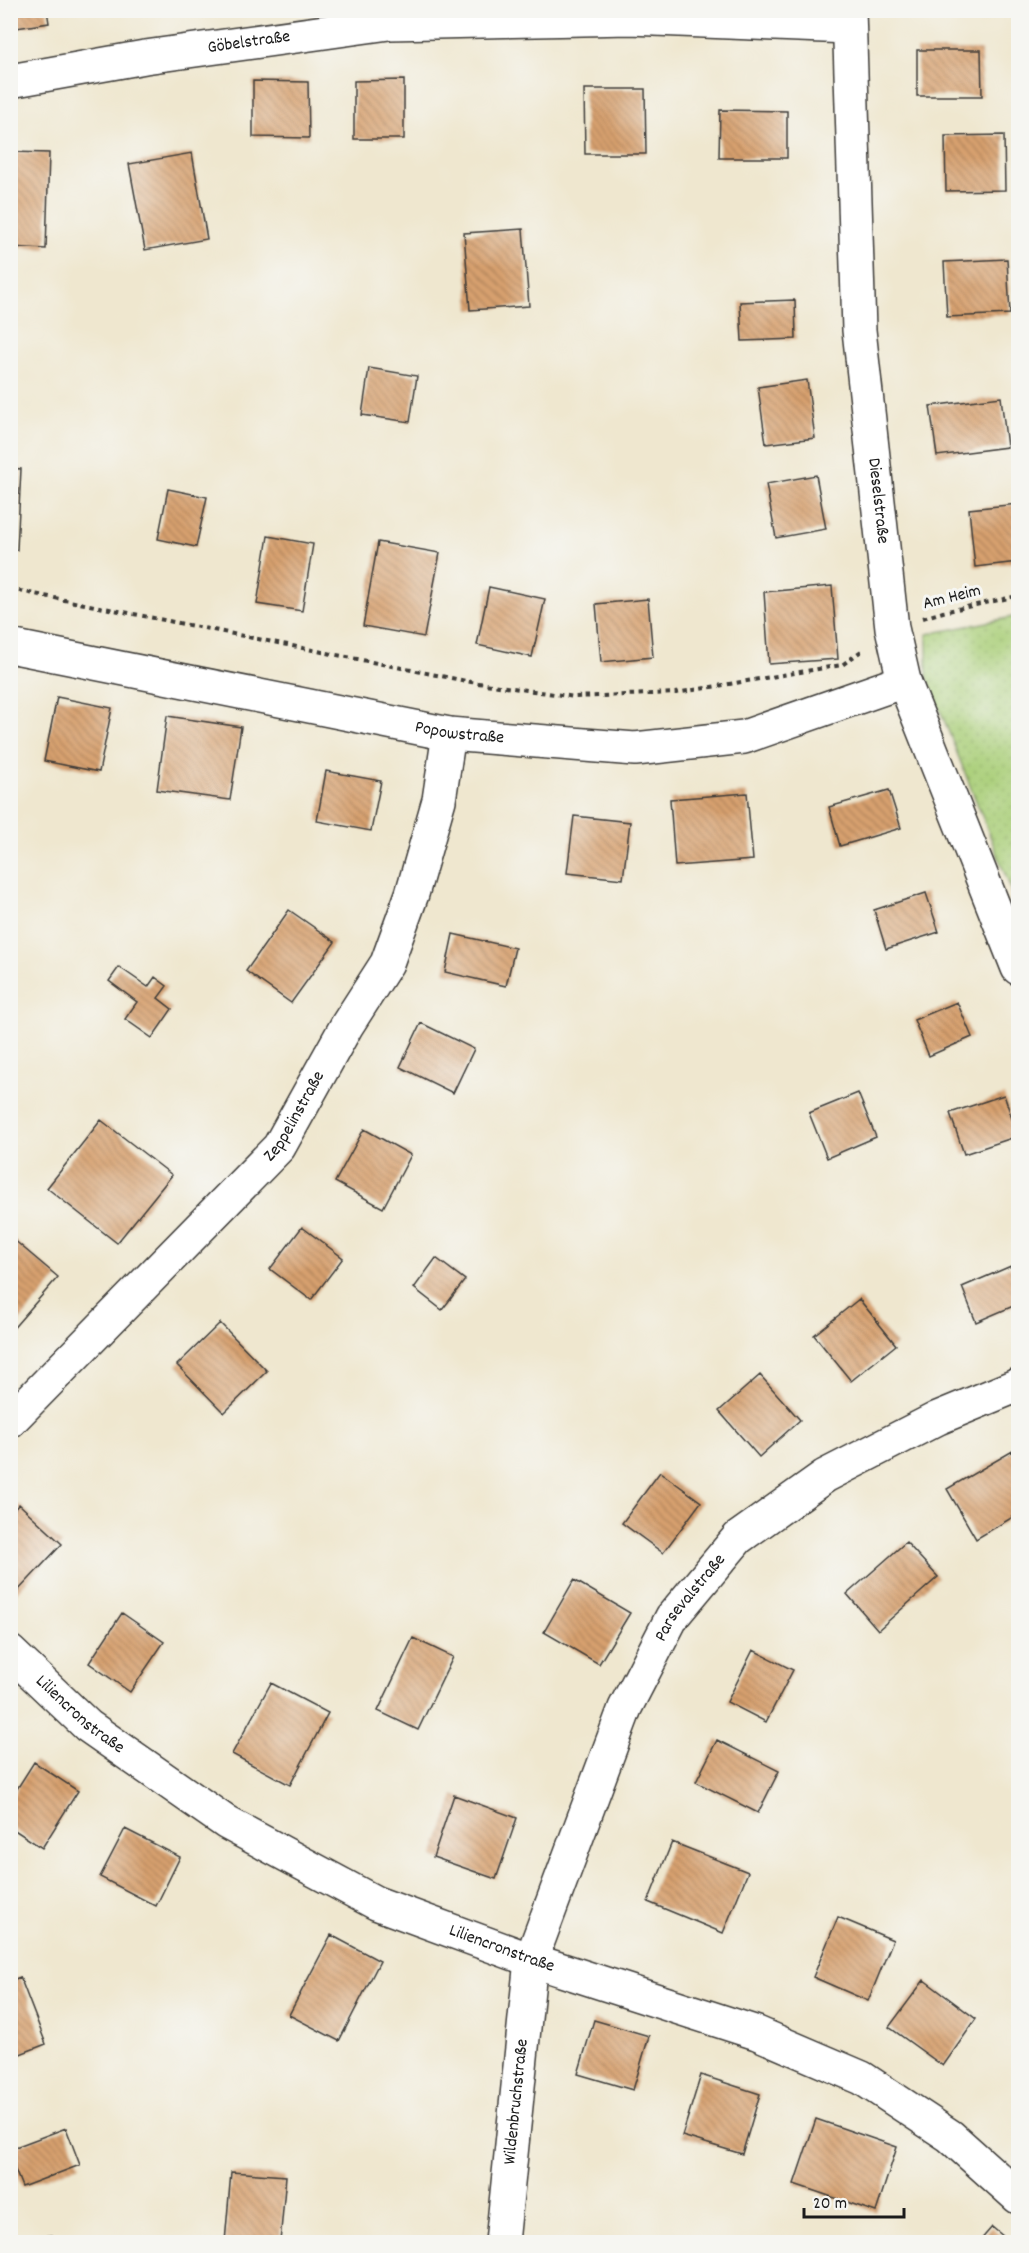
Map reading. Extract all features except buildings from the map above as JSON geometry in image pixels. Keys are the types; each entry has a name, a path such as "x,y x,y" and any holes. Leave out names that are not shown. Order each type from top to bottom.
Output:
{"street":[{"name":"Göbelstraße","path":"10,81 145,57 389,22 630,18 849,19"},
{"name":"Dieselstraße","path":"849,19 859,330 892,628 904,681 1018,968"},
{"name":"Popowstraße","path":"10,646 449,734 635,749 744,737 904,681"},
{"name":"Zeppelinstraße","path":"10,1421 279,1147 347,1025 387,963 412,894 439,800 449,734"},
{"name":"Parsevalstraße","path":"531,1960 624,1708 672,1617 738,1538 825,1476 938,1418 1018,1385"},
{"name":"Liliencronstraße","path":"10,1652 88,1726 226,1823 376,1903 531,1960 757,2033 862,2078 950,2136 1018,2197"},
{"name":"Wildenbruchstraße","path":"502,2242 531,1960"}],"path":[{"name":"Am Heim","path":"10,589 471,682 575,697 676,693 842,665 892,628 943,612 1018,596"}],"green space":[{"path":"1018,616 1018,907 927,677 927,634"}]}
